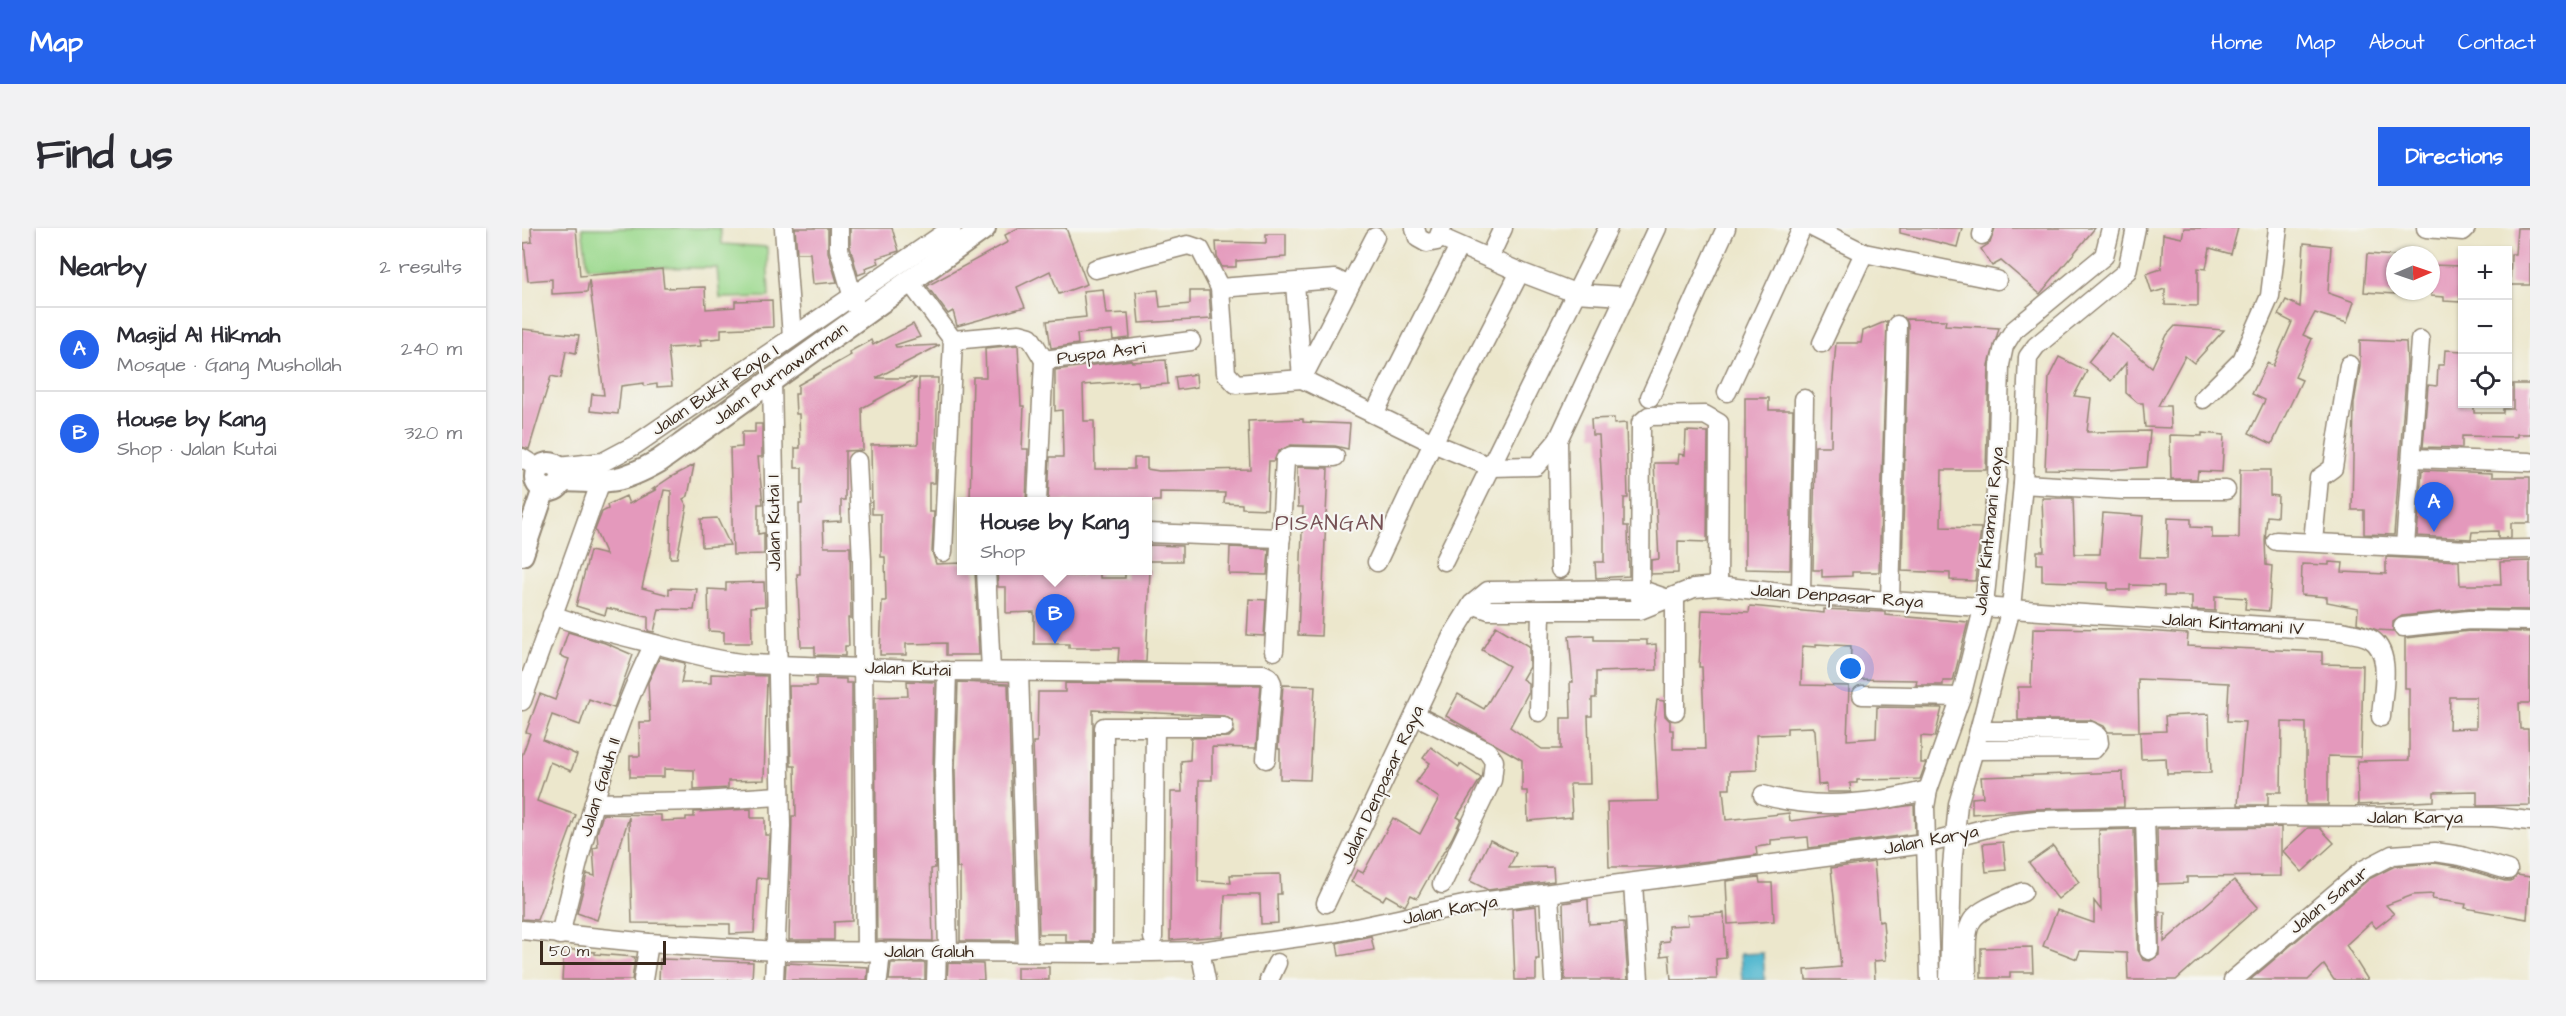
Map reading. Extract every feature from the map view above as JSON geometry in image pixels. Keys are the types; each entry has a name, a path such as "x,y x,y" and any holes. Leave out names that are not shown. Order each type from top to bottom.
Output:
{"street":[{"path":"783,228 792,337"},
{"path":"839,228 839,249 855,304"},
{"name":"Jalan Bukit Raya I","path":"562,476 603,462 635,445 792,337 855,304 952,228"},
{"name":"Jalan Purnawarman","path":"562,476 615,481 637,473 658,461 772,380 855,304 910,282 984,228"},
{"path":"1415,228 1418,238 1427,243 1441,232 1459,246 1575,293 1623,296"},
{"path":"1489,258 1503,228"},
{"path":"1444,561 1608,228"},
{"path":"1536,466 1558,440 1623,296 1657,228"},
{"path":"1650,397 1726,228"},
{"path":"1727,392 1802,228"},
{"path":"1814,228 1864,253 1997,280"},
{"name":"Jalan Kintamani Raya","path":"1930,980 1924,844 1928,790 1961,697 1984,605 1997,482 2000,365 2004,346 2014,330 2104,256 2111,228"},
{"path":"2014,330 2036,346 2127,271 2136,228"},
{"path":"2203,399 2242,360 2270,296 2278,228"},
{"path":"2426,228 2463,231 2466,228"},
{"path":"1302,379 1375,237"},
{"path":"1095,269 1195,245 1200,249 1220,288 1226,373 1236,384 1302,379 1433,443 1491,467 1536,466 1559,489"},
{"path":"1374,414 1459,246"},
{"path":"1822,343 1864,253"},
{"path":"1377,562 1433,443 1520,272"},
{"path":"1220,288 1335,279 1348,286"},
{"path":"910,282 953,340 943,552"},
{"path":"1296,283 1302,379"},
{"path":"1890,601 1898,325"},
{"name":"Puspa Asri","path":"953,340 1019,334 1030,337 1044,360 1191,341"},
{"path":"2405,546 2420,339"},
{"name":"Jalan Kintamani Raya","path":"1949,980 1954,838 1958,804 2011,608 2023,484 2026,370 2028,357 2036,346"},
{"path":"1037,497 1044,360"},
{"path":"2313,542 2319,478 2333,468 2349,365"},
{"name":"Jalan Kutai I","path":"772,380 776,665"},
{"path":"1801,595 1804,399"},
{"path":"1640,610 1641,423 1649,416 1705,416 1719,423 1718,586"},
{"path":"1558,440 1560,569"},
{"path":"1274,651 1285,460 1292,456 1335,457"},
{"path":"2412,459 2530,462"},
{"path":"857,461 873,952 879,980"},
{"path":"522,554 562,476"},
{"path":"522,701 552,615 562,476"},
{"path":"2023,484 2124,490 2226,490"},
{"path":"1152,532 1281,538"},
{"path":"2276,541 2469,550 2530,549"},
{"path":"986,575 991,671"},
{"name":"Jalan Denpasar Raya","path":"1326,903 1452,636 1472,604 1488,610 1640,610 1694,588 1718,586 1801,595 2011,608"},
{"path":"1472,604 1488,591 1639,589 1670,597 1675,711"},
{"name":"Jalan Kintamani IV","path":"2011,608 2341,631 2368,637 2380,646 2384,662 2380,717"},
{"path":"1539,712 1541,611"},
{"name":"Jalan Kutai","path":"552,615 579,625 726,662 947,671 1263,674 1269,677 1272,683 1266,759"},
{"path":"2403,627 2469,620 2530,621"},
{"name":"Jalan Galuh II","path":"560,935 594,803 631,689 654,644"},
{"path":"774,980 777,951 780,826 776,665"},
{"path":"936,980 943,951 947,671"},
{"path":"1019,672 1028,951"},
{"path":"1862,695 1961,697"},
{"path":"1415,715 1487,751 1494,761 1492,780 1442,884"},
{"path":"1103,953 1104,727 1224,727"},
{"path":"1153,938 1155,727"},
{"path":"1974,750 2094,749 2099,742 2098,736 2090,730 1979,730"},
{"path":"1763,795 1793,803 1810,804 1863,801 1928,790"},
{"path":"594,803 702,801 779,796"},
{"name":"Jalan Karya","path":"1336,932 1473,903 1924,844 2003,824 2036,820 2452,817 2530,821"},
{"path":"2145,818 2149,950"},
{"name":"Jalan Sanur","path":"2233,980 2363,870 2392,855 2435,852 2461,856 2508,870"},
{"path":"1633,883 1639,980"},
{"path":"1967,980 1966,937 1973,917 1982,910 2023,892"},
{"path":"1549,894 1554,980"},
{"name":"Jalan Galuh","path":"522,930 649,943 777,951 1103,953 1200,951 1336,932"},
{"path":"644,980 649,943"},
{"path":"1200,951 1206,980"},
{"path":"1269,980 1277,963"}],"green space":[{"path":"582,228 720,228 722,244 767,247 769,297 720,298 717,268 588,267"}],"water":[{"path":"1763,953 1765,980 1742,980 1740,954"}],"building":[{"path":"531,228 576,228 580,276 662,269 664,288 705,287 706,309 735,307 735,301 772,300 773,327 721,329 721,338 700,340 701,346 668,348 672,386 657,387 657,384 644,386 644,383 621,386 618,414 590,411 592,394 604,395 589,279 587,292 552,294 552,279 528,281 524,243 532,242"},
{"path":"795,228 828,228 828,252 837,282 813,284 810,253 797,253"},
{"path":"850,228 892,228 899,251 877,258 879,263 865,268 866,272 858,275 850,247"},
{"path":"1018,228 1066,228 1087,284 1059,294 1050,271 1017,287 1025,307 957,326 953,311 948,314 927,286 1008,242 1005,235"},
{"path":"1900,228 1962,228 1957,247 1900,233"},
{"path":"1995,228 2095,228 2040,294 2001,261 1992,266 1981,249 1990,243"},
{"path":"2184,228 2238,228 2231,254 2210,248 2206,269 2198,268 2198,306 2165,305 2165,289 2152,293 2146,274 2161,269 2163,234 2182,238"},
{"path":"2517,228 2530,228 2530,285 2512,285 2512,254 2515,254"},
{"path":"1266,234 1286,234 1286,257 1236,261 1236,267 1222,267 1217,257 1216,242 1266,243"},
{"path":"2304,243 2331,246 2328,293 2354,302 2347,323 2315,313 2303,335 2312,339 2295,377 2302,380 2272,444 2249,433 2265,400 2252,394 2267,363 2273,366 2292,322 2278,315 2286,300 2300,307"},
{"path":"2367,254 2386,255 2386,293 2364,292"},
{"path":"2440,265 2458,266 2458,302 2444,301 2444,297 2440,297"},
{"path":"1103,289 1106,314 1128,313 1130,338 1113,340 1112,331 1077,334 1078,344 1051,348 1047,321 1086,317 1083,291"},
{"path":"1158,290 1160,307 1190,304 1190,291 1209,291 1211,319 1139,323 1136,292"},
{"path":"1906,319 1946,320 1945,325 1999,328 1989,365 1986,470 1942,470 1941,527 1981,528 1975,581 1950,580 1950,573 1902,571 1908,325"},
{"path":"1887,321 1879,572 1852,572 1852,576 1822,577 1822,570 1813,570 1815,446 1831,446 1836,343 1861,343 1863,331"},
{"path":"913,324 920,337 895,345 896,347 940,345 876,378 917,378 862,408 863,450 845,451 845,500 841,500 841,521 823,522 824,547 850,547 849,646 845,646 845,656 815,655 815,647 801,647 797,574 800,574 799,504 802,504 802,468 795,468 795,448 800,448 799,414 796,414 795,394 798,394 798,385 851,355 849,352 871,340 873,345"},
{"path":"2175,326 2224,330 2194,363 2185,356 2158,406 2170,406 2171,428 2145,427 2143,403 2138,403 2126,393 2126,363 2111,381 2088,362 2111,333 2152,367 2167,335"},
{"path":"522,329 579,335 576,353 566,351 561,378 551,376 529,449 522,447"},
{"path":"2360,340 2406,342 2407,364 2394,535 2364,534 2364,510 2352,510 2354,403 2360,367"},
{"path":"1018,345 1021,406 1024,406 1022,449 1028,449 1026,497 970,497 973,377 986,377 985,348"},
{"path":"2445,350 2458,351 2458,408 2474,408 2474,413 2503,413 2503,409 2513,409 2513,384 2530,384 2530,434 2517,434 2517,437 2462,436 2462,448 2423,447 2428,385 2437,386 2438,365 2444,365"},
{"path":"2059,357 2087,371 2074,396 2091,398 2087,432 2150,431 2147,467 2108,470 2045,469 2049,377"},
{"path":"1131,360 1132,362 1166,360 1168,384 1139,386 1138,381 1083,385 1084,421 1094,421 1095,469 1134,469 1134,458 1147,458 1147,469 1159,471 1250,469 1248,421 1303,419 1303,422 1350,424 1348,449 1335,446 1291,445 1279,451 1274,461 1269,461 1267,509 1242,508 1242,504 1224,503 1225,493 1160,492 1160,501 1152,501 1152,497 1048,497 1050,457 1063,457 1062,410 1055,411 1055,370"},
{"path":"1196,374 1197,387 1177,390 1175,377"},
{"path":"919,378 938,378 935,483 929,483 929,512 934,512 932,552 936,564 957,563 957,575 975,575 979,655 946,655 946,643 906,644 906,655 880,655 882,601 886,601 885,557 881,557 881,514 872,514 871,445 918,444"},
{"path":"1745,398 1769,398 1769,410 1793,410 1790,570 1745,569"},
{"path":"1614,418 1614,424 1626,423 1628,498 1624,498 1624,526 1628,526 1629,576 1596,578 1595,562 1604,562 1604,524 1599,435 1592,435 1591,419"},
{"path":"755,424 762,424 762,457 758,457 763,504 758,504 758,534 764,533 764,554 733,555 730,448 742,447 742,432 755,432"},
{"path":"1686,431 1708,432 1707,542 1678,541 1678,573 1651,574 1651,560 1659,559 1654,463 1678,463 1679,454 1685,455"},
{"path":"2202,433 2224,435 2222,472 2198,471 2197,479 2171,479 2170,435 2202,436"},
{"path":"694,465 688,496 683,499 687,506 677,558 670,558 671,491 664,490 642,588 669,595 669,588 697,589 694,610 659,609 654,632 648,631 648,617 607,608 605,615 576,606 590,551 606,555 595,530 602,512 608,509 607,505 626,496 629,504"},
{"path":"1297,467 1328,468 1321,636 1298,635 1303,507 1298,507"},
{"path":"2240,470 2270,470 2270,495 2278,496 2277,517 2267,516 2265,540 2266,565 2272,566 2269,611 2245,609 2246,598 2215,596 2215,611 2192,610 2192,596 2164,596 2164,586 2130,585 2130,590 2108,590 2108,583 2042,581 2042,564 2037,564 2037,551 2044,551 2042,498 2073,498 2075,554 2100,554 2103,513 2143,516 2140,557 2167,558 2168,518 2191,519 2191,527 2212,528 2212,538 2239,538"},
{"path":"2422,470 2492,473 2492,477 2530,477 2530,523 2511,523 2511,538 2498,538 2498,531 2472,532 2471,539 2417,536"},
{"path":"717,518 730,545 702,547 701,519"},
{"path":"1152,545 1182,546 1182,561 1152,561"},
{"path":"1230,547 1269,549 1267,575 1229,574"},
{"path":"2386,557 2459,561 2460,585 2501,585 2500,562 2530,561 2530,610 2469,609 2402,616 2393,622 2393,631 2377,630 2357,623 2358,608 2327,602 2327,597 2301,595 2302,564 2343,563 2342,572 2386,574"},
{"path":"997,575 1100,575 1100,578 1125,578 1125,575 1150,575 1146,662 1118,661 1119,648 1069,648 1069,644 1034,644 1034,612 1006,613 1006,587 998,587"},
{"path":"764,582 765,606 751,607 752,643 724,643 724,632 709,631 708,589 726,590 726,583"},
{"path":"1249,599 1266,600 1264,636 1247,635"},
{"path":"1750,606 1824,613 1824,609 1885,612 1885,615 1968,622 1953,681 1943,681 1943,685 1916,685 1917,680 1850,679 1851,646 1816,644 1816,647 1802,646 1801,685 1849,686 1847,740 1876,738 1877,707 1942,708 1935,737 1921,736 1921,763 1926,763 1920,779 1857,780 1857,783 1850,783 1851,792 1827,792 1827,784 1818,785 1815,730 1813,727 1787,728 1787,734 1756,735 1757,770 1730,771 1730,789 1723,789 1726,820 1789,813 1790,821 1914,805 1915,834 1809,848 1808,837 1771,840 1771,845 1756,847 1757,855 1661,867 1609,867 1607,802 1658,801 1654,724 1657,700 1664,701 1665,716 1670,721 1670,730 1673,730 1673,749 1705,749 1702,667 1699,667 1702,610 1749,612"},
{"path":"1496,626 1529,646 1529,667 1522,679 1528,683 1528,693 1510,727 1542,749 1561,749 1561,718 1571,718 1570,682 1573,682 1569,636 1594,635 1594,640 1647,640 1647,645 1656,644 1657,670 1596,672 1596,698 1592,698 1592,716 1588,716 1590,784 1570,784 1572,817 1528,821 1527,791 1522,791 1522,760 1446,716 1458,694 1484,709 1509,666 1482,650"},
{"path":"2033,628 2120,629 2188,634 2187,646 2322,652 2322,664 2363,665 2361,757 2328,756 2328,805 2306,805 2306,723 2282,722 2281,792 2268,792 2268,805 2238,805 2245,722 2227,721 2229,683 2138,679 2139,732 2108,732 2104,726 2090,720 2018,720 2018,687 2031,687"},
{"path":"2470,631 2530,632 2530,703 2519,703 2520,729 2528,729 2530,805 2477,806 2477,791 2434,792 2434,801 2358,805 2357,761 2409,760 2409,688 2405,688 2405,638","holes":["2450,697 2476,697 2476,728 2449,729"]},
{"path":"568,632 605,643 633,655 614,708 589,699 580,725 552,715 543,740 577,755 571,771 550,762 537,801 576,815 537,920 522,919 522,756 530,733 526,732 540,694 555,700 569,659 560,656"},
{"path":"660,657 685,663 681,683 711,683 711,674 767,676 764,780 728,781 728,788 694,790 694,770 664,769 664,777 630,777 630,756 640,756 639,722 650,722 648,682"},
{"path":"816,678 846,679 846,683 852,683 852,921 834,922 834,940 789,940 792,816 796,816 795,766 791,766 789,686 816,686"},
{"path":"907,681 935,682 933,770 935,868 931,869 933,941 877,940 875,697 908,696"},
{"path":"958,682 1008,684 1016,941 960,941 960,868 957,868 955,770"},
{"path":"1065,683 1261,685 1256,748 1212,747 1212,780 1199,780 1198,881 1231,883 1230,875 1280,874 1281,894 1277,894 1278,923 1261,924 1260,895 1225,895 1223,936 1170,940 1171,792 1182,792 1181,761 1190,760 1191,738 1229,737 1234,732 1233,721 1224,716 1093,710 1092,942 1066,942 1066,934 1039,934 1033,742 1037,742 1038,692 1065,692"},
{"path":"1283,685 1315,686 1310,780 1280,779 1280,749 1278,749"},
{"path":"2209,714 2211,773 2167,774 2166,758 2141,759 2140,732 2166,731 2165,716"},
{"path":"1431,747 1459,767 1460,764 1481,778 1457,817 1461,819 1452,838 1417,898 1411,895 1405,906 1386,895 1383,900 1351,882 1357,870 1363,873 1393,818 1420,834 1439,798 1416,782 1430,763 1423,758"},
{"path":"2123,772 2124,807 2036,809 1972,814 1972,798 1983,797 1981,777"},
{"path":"751,809 751,818 765,818 765,835 769,835 767,879 757,878 754,933 730,934 730,924 632,923 629,817 597,920 577,913 587,874 595,876 593,848 598,847 597,833 603,814 661,815 661,821 686,820 686,817 694,817 694,812"},
{"path":"2281,827 2281,876 2187,877 2187,883 2158,884 2157,829"},
{"path":"2308,828 2320,828 2334,843 2302,872 2283,851"},
{"path":"2134,829 2138,950 2143,960 2150,961 2159,955 2159,912 2165,912 2164,942 2234,880 2258,907 2176,980 2128,980 2127,953 2080,951 2077,959 2043,946 2057,910 2094,923 2094,901 2101,910 2099,830"},
{"path":"1490,840 1516,853 1509,868 1553,867 1554,881 1488,890 1470,881"},
{"path":"2003,842 2006,870 1986,872 1983,844"},
{"path":"2053,846 2079,882 2058,899 2029,863"},
{"path":"1874,862 1879,922 1883,921 1886,960 1874,961 1875,980 1806,980 1805,970 1841,967 1831,868"},
{"path":"2435,863 2459,867 2505,881 2511,881 2517,875 2530,877 2527,919 2465,908 2466,904 2432,899 2433,894 2413,895 2386,905 2394,914 2376,928 2371,922 2346,945 2368,980 2334,980 2324,965 2308,980 2250,980 2369,879 2395,866"},
{"path":"1759,877 1760,883 1772,883 1774,921 1728,924 1726,881"},
{"path":"1588,899 1589,924 1624,922 1628,980 1565,980 1563,903"},
{"path":"1536,906 1539,959 1536,959 1536,980 1515,980 1512,909"},
{"path":"1724,913 1726,958 1716,959 1717,979 1671,980 1669,955 1661,956 1660,942 1669,941 1668,926 1688,925 1687,915"},
{"path":"1371,936 1374,950 1339,956 1337,943"},
{"path":"2032,947 2033,972 2010,972 2010,978 1981,978 1981,948"},
{"path":"564,949 635,957 632,980 562,980"},
{"path":"660,959 753,962 752,980 659,980"},
{"path":"786,963 868,967 867,980 785,980"},
{"path":"891,963 925,963 925,980 889,980"},
{"path":"948,963 983,964 984,980 947,980"},
{"path":"1017,967 1049,967 1049,980 1017,980"}],"place":[{"name":"Masjid Al Hikmah","path":"2434,532"},
{"name":"House by Kang","path":"1055,644"}],"district":[{"name":"PISANGAN","path":"1330,523"}]}
